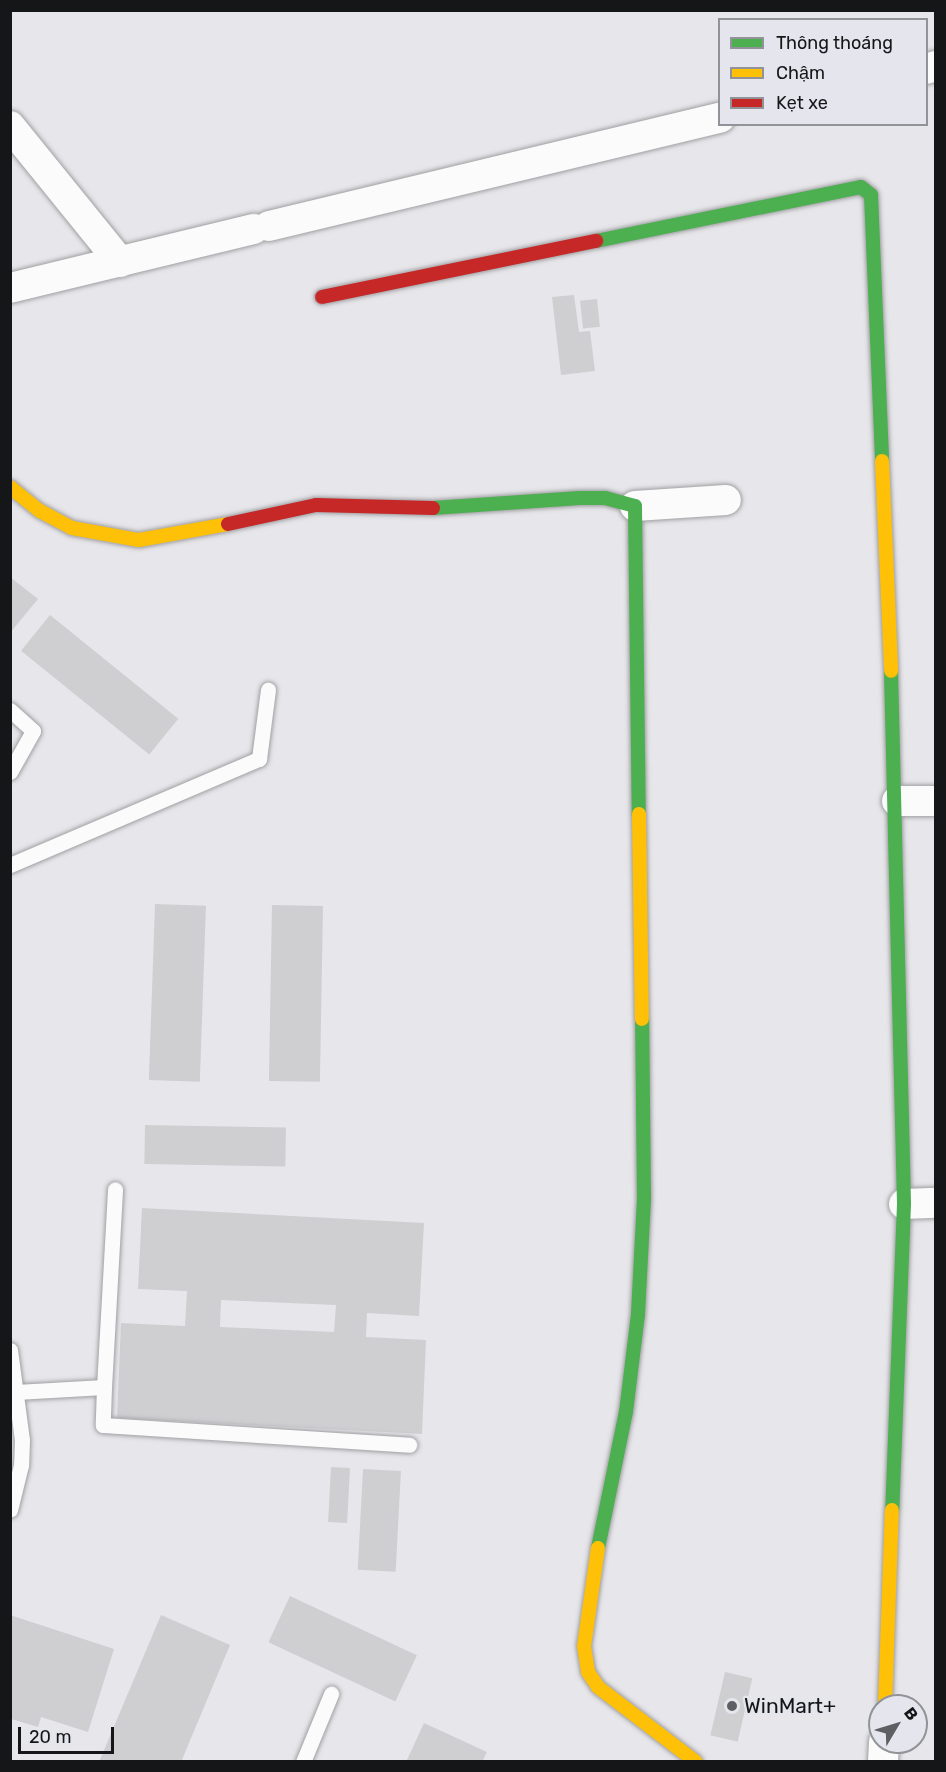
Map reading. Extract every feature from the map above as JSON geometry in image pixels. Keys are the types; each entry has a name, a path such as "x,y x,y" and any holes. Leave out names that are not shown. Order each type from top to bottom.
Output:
{"street":[{"path":"10,288 718,118"},
{"path":"10,126 120,262"},
{"path":"322,297 853,188 867,191 871,195 897,801 904,1204 885,1694"},
{"path":"10,487 40,511 72,528 108,537 139,540 180,535 316,505 411,509 580,498 606,498 635,506 726,500"},
{"path":"635,506 643,1210 638,1314 626,1412 594,1569 584,1646 588,1672 598,1687 696,1761"},
{"path":"897,801 936,801"},
{"path":"904,1204 936,1203"}],"lane":[{"path":"10,865 259,759 268,690"},
{"path":"10,710 33,731 10,772"},
{"path":"115,1189 103,1425 409,1445"},
{"path":"10,1350 16,1392 21,1465 10,1510"},
{"path":"16,1392 105,1387"},
{"path":"303,1761 331,1694"}],"building":[{"path":"574,295 579,332 590,331 595,371 561,375 552,297"},
{"path":"597,299 600,327 583,329 580,301"},
{"path":"10,577 38,599 10,633"},
{"path":"50,615 178,719 149,755 21,651"},
{"path":"155,904 206,906 200,1082 149,1080"},
{"path":"272,905 323,906 320,1082 269,1081"},
{"path":"145,1125 286,1127 285,1166 144,1164"},
{"path":"142,1208 424,1223 419,1316 367,1313 366,1337 426,1340 422,1434 117,1418 121,1323 185,1326 187,1291 138,1289","holes":["221,1300 336,1305 334,1332 220,1327"]},
{"path":"331,1467 350,1468 347,1523 328,1522"},
{"path":"363,1469 401,1471 396,1572 358,1570"},
{"path":"290,1596 417,1655 395,1701 268,1642"},
{"path":"10,1615 114,1649 88,1732 41,1717 38,1727 11,1719"},
{"path":"161,1615 230,1645 181,1762 99,1762"},
{"path":"725,1672 752,1678 738,1742 710,1735"},
{"path":"424,1723 487,1752 482,1762 406,1762"}],"traffic: fast":[{"path":"596,241 861,187 871,195 882,461"},
{"path":"433,508 580,498 605,498 635,506 639,814"},
{"path":"891,671 904,1204 892,1510"},
{"path":"598,1548 626,1412 638,1314 644,1199 642,1019"}],"traffic: slow":[{"path":"882,461 891,671"},
{"path":"10,487 40,511 72,528 139,540 228,524"},
{"path":"639,814 642,1019"},
{"path":"885,1694 892,1510"},
{"path":"598,1548 584,1646 588,1672 598,1687 696,1762"}],"traffic: jam":[{"path":"322,297 596,241"},
{"path":"228,524 316,505 433,508"}],"place":[{"name":"WinMart+","path":"732,1706"}]}
